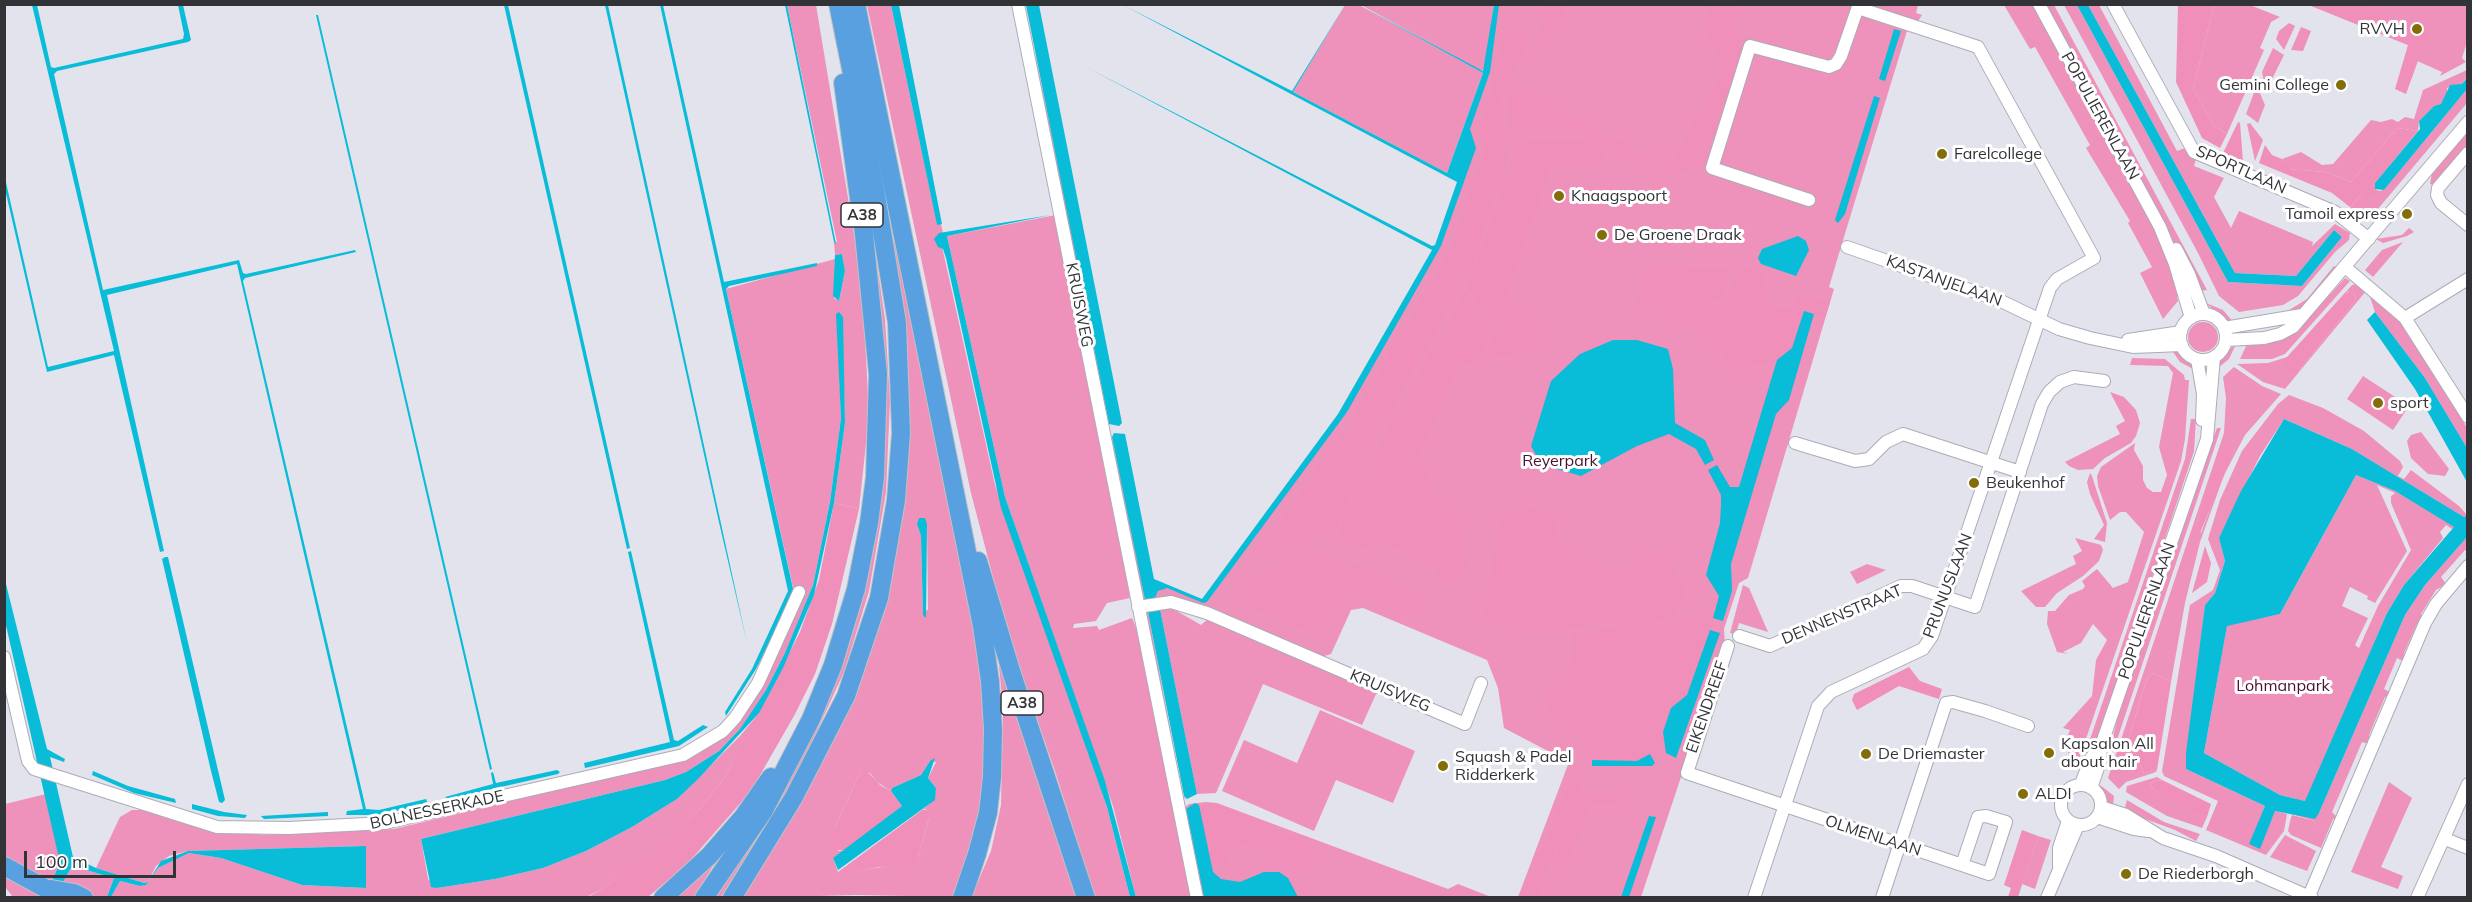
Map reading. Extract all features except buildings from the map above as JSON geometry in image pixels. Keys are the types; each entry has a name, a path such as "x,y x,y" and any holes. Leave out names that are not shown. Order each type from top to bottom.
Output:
{"highway":[{"name":"A38","path":"732,897 794,797 846,696 879,598 891,535 901,433 897,323 875,189 838,4"},
{"name":"A38","path":"856,4 982,626 993,729 992,777 988,813 962,897"},
{"name":"A38","path":"704,897 763,812 789,766 829,676 856,589 868,523 875,477 879,405 878,374 864,234 836,39 842,27"},
{"name":"A38","path":"958,509 983,573 1012,674 1086,897"},
{"name":"A38","path":"663,897 708,856 743,817 770,778 802,721 836,650"},
{"path":"4,866 63,897"},
{"path":"45,888 74,892 84,897"}],"street":[{"name":"KRUISWEG","path":"1018,4 1147,605 1197,897"},
{"name":"POPULIERENLAAN","path":"2039,4 2160,227 2175,264 2191,318"},
{"name":"SPORTLAAN","path":"2113,4 2194,152 2335,212 2369,238"},
{"path":"1809,200 1712,168 1750,46 1829,67 1836,64 1841,57 1859,6 1978,47 1984,54 2094,258 2057,279 2050,288 2039,319"},
{"path":"2225,334 2280,334 2293,327 2468,122"},
{"path":"2468,153 2438,188 2437,195 2441,203 2468,225"},
{"name":"POPULIERENLAAN","path":"2160,227 2172,242 2189,274 2204,314"},
{"name":"KASTANJELAAN","path":"1847,247 1991,297 2059,329 2133,347 2181,339"},
{"path":"2344,267 2405,318 2468,417"},
{"path":"2405,318 2468,279"},
{"path":"2204,314 2217,319 2225,334 2222,349 2214,357 2197,359 2189,356 2181,339 2191,318 2204,314"},
{"name":"PRUNUSLAAN","path":"1754,897 1818,706 1831,692 1923,649 1932,636 1992,464 2039,319"},
{"name":"POPULIERENLAAN","path":"2086,786 2091,760 2101,746 2207,439 2214,357"},
{"name":"POPULIERENLAAN","path":"2193,476 2202,428 2203,394 2197,359"},
{"path":"1795,443 1854,461 1869,459 1886,442 1903,434 2020,472 2049,392 2060,382 2074,376 2104,381"},
{"name":"DENNENSTRAAT","path":"1739,636 1770,646 1901,586 1912,586 1974,607 2020,472"},
{"path":"2099,812 2137,821 2148,831 2311,897 2426,623 2436,604 2468,566"},
{"name":"BOLNESSERKADE","path":"4,657 28,761 34,769 217,827 289,828 386,823 683,755 715,736 735,718 758,683 799,592"},
{"name":"KRUISWEG","path":"1147,605 1171,602 1207,614 1465,724 1481,683"},
{"name":"EIKENDREEF","path":"1728,646 1686,773 1784,806"},
{"path":"1882,897 1946,703 1951,702 1985,711 2028,726"},
{"path":"2416,897 2445,839 2468,784"},
{"path":"2086,786 2099,796 2099,812 2089,824 2073,823 2060,807 2062,795 2070,788 2086,786"},
{"name":"OLMENLAAN","path":"1784,806 1989,874 2006,822 1986,816 1978,818 1962,865"},
{"path":"2047,897 2059,866 2060,848 2073,823"},
{"path":"2445,839 2468,848"}],"green space":[{"path":"787,5 816,5 857,252 864,319 869,415 859,509 834,503 845,423 842,319 837,313 841,418 830,502 813,585 784,655 766,690 740,729 719,751 686,772 665,780 421,839 428,879 437,888 495,879 543,868 586,851 632,827 677,799 740,736 759,713 725,777 700,809 660,846 601,890 586,897 111,897 120,881 140,886 146,885 158,868 189,853 221,858 302,885 366,888 366,846 188,851 169,856 156,866 148,882 144,883 96,868 120,817 132,810 144,810 221,831 265,835 394,829 670,763 726,730 802,587 793,587 726,289 835,259 834,298 839,301 845,271 842,254 835,255 834,242 837,242"},
{"path":"849,5 974,628 983,688 986,772 974,848 955,897 856,895 741,898 817,772 843,720 867,658 907,420","holes":["917,524 927,524 928,609 923,615 921,536","930,761 936,762 928,778 936,788 934,800 922,810 926,809 929,818 918,857 888,866 845,873 838,872 833,858 847,850 838,851 834,829 861,771 870,773 877,782 891,791 892,788 921,775"]},
{"path":"867,5 891,5 937,224 941,224 943,233 939,233 995,485 1107,807 1130,897 1095,897 1009,638 971,493"},
{"path":"1345,5 1359,5 1483,73 1447,173 1293,92"},
{"path":"1361,5 1494,5 1485,70 1480,70"},
{"name":"Reyerpark","path":"1497,5 1918,5 1916,13 1922,15 1918,21 1910,21 1829,287 1834,289 1748,578 1739,583 1724,629 1725,645 1641,897 1518,897 1569,762 1504,728 1498,688 1487,660 1363,608 1351,610 1331,654 1321,657 1225,617 1218,610 1154,601 1158,591 1164,587 1207,602 1340,418 1431,259 1460,184 1468,128 1489,66"},
{"path":"2004,5 2033,5 2163,244 2181,296 2177,297 2178,301 2163,319 2140,273 2152,267 2128,223 2130,221 2086,148 2090,145 2035,47 2030,49"},
{"path":"2046,5 2054,5 2207,290 2200,291"},
{"path":"2064,5 2077,5 2228,282 2302,286 2342,237 2334,230 2296,276 2235,273 2088,5 2099,5 2177,151 2185,148 2196,159 2194,166 2224,178 2214,197 2231,228 2239,211 2313,242 2312,246 2335,224 2350,233 2349,240 2335,252 2298,296 2283,305 2239,312 2219,296"},
{"path":"2214,5 2250,5 2280,17 2271,22 2260,48 2264,50 2227,134 2213,125 2193,89"},
{"name":"RVVH","path":"2309,5 2467,5 2467,42 2462,58 2466,62 2440,76 2442,72 2406,56 2408,45"},
{"path":"2289,23 2295,26 2284,50 2276,39 2279,31"},
{"path":"2301,27 2311,31 2303,51 2291,50"},
{"path":"2273,48 2284,55 2266,91 2262,72"},
{"path":"1036,58 1109,424 1106,422 1033,59"},
{"path":"2467,70 2467,77 2462,84 2447,88 2447,97 2419,121 2418,131 2397,128 2351,182 2326,172 2288,169 2282,159 2301,152 2322,165 2333,164 2371,120 2381,122 2392,119 2398,122 2405,117 2414,119 2423,90"},
{"path":"2467,89 2467,103 2367,222 2359,217 2350,207 2362,194 2384,190"},
{"path":"2255,90 2259,91 2265,105 2258,123 2246,114"},
{"path":"2250,123 2263,140 2255,161 2247,124"},
{"path":"2467,130 2467,148 2436,186 2430,184 2432,173"},
{"path":"1056,215 1122,547 1130,598 1107,603 1096,621 1074,624 1073,628 1097,626 1099,630 1132,618 1140,637 1192,897 1136,897 1113,806 1005,497 947,236"},
{"path":"2409,228 2414,232 2407,236 2383,243 2376,239 2402,235"},
{"path":"872,230 885,319 890,401 886,492 869,591 844,672 798,772 721,897 709,898 762,818 866,570"},
{"path":"2403,242 2373,277 2365,270 2382,250"},
{"path":"2334,266 2338,268 2304,306 2295,312 2286,312 2307,299"},
{"path":"2345,278 2350,281 2285,354 2272,359 2240,359 2248,342 2300,327"},
{"path":"2357,284 2366,291 2285,389 2263,382 2237,364 2268,363 2287,357 2352,285","holes":["2348,291 2354,293 2356,300 2297,373"]},
{"path":"2369,294 2404,326 2467,428 2467,448 2425,378 2375,312"},
{"path":"2206,303 2223,310 2234,323 2225,321"},
{"path":"2203,322 2209,323 2217,331 2217,343 2209,351 2203,352 2197,351 2189,343 2188,337 2189,331 2197,323"},
{"path":"2236,344 2229,359 2218,368 2222,355"},
{"path":"2171,349 2183,354 2195,370 2180,362"},
{"path":"2132,358 2165,359 2184,375 2185,380 2189,380 2185,439 2181,461 2078,762 2069,756 2066,740 2070,730 2063,728 2092,696 2096,660 2107,640 2093,624 2081,643 2063,652 2069,654 2057,652 2047,624 2048,611 2055,611 2069,595 2083,589 2085,586 2082,581 2097,569 2113,588 2128,582 2144,532 2126,512 2120,512 2110,520 2098,486 2097,476 2101,467 2135,443 2134,450 2143,466 2143,480 2147,488 2153,492 2161,492 2167,475 2159,447 2173,373 2168,366 2130,365"},
{"path":"2234,367 2262,386 2281,394 2245,435 2224,475 2200,542 2185,603 2171,682 2153,673 2147,678 2129,738 2144,773 2157,770 2126,782 2119,789 2108,778 2224,433 2226,398 2223,377","holes":["2224,445 2235,449 2222,477 2201,533 2196,526"]},
{"name":"sport","path":"2363,376 2409,406 2393,430 2347,399"},
{"path":"2110,392 2124,397 2136,410 2140,423 2136,436 2131,443 2105,458 2093,469 2078,470 2069,466 2065,462 2120,434 2116,426 2125,421"},
{"path":"2289,395 2323,408 2364,431 2400,461 2403,467 2398,476 2404,479 2411,470 2459,506 2467,515 2464,517 2352,449 2284,419 2260,456 2219,538 2225,561 2215,593 2205,605 2186,769 2265,806 2252,840 2261,843 2275,811 2287,814 2284,831 2266,855 2206,830 2218,801 2164,776 2162,771 2190,605 2213,590 2220,570 2208,539 2220,500 2242,451 2278,404"},
{"path":"2191,419 2196,419 2194,451 2102,728 2088,759 2084,757 2185,459"},
{"path":"2217,428 2221,428 2109,764 2107,763 2118,715 2200,471"},
{"path":"2421,432 2449,469 2445,476 2428,474 2411,458 2407,441 2411,435"},
{"path":"1112,437 1145,600 1142,599 1109,441"},
{"path":"2090,473 2107,523 2105,542 2094,539 2104,525 2090,494 2087,482"},
{"name":"Lohmanpark","path":"2356,475 2395,491 2455,527 2452,529 2446,525 2440,532 2443,538 2404,585 2387,613 2306,801 2280,795 2204,753 2227,625 2280,614","holes":["2377,485 2395,493 2391,496 2391,503 2411,550 2378,606 2359,648 2355,645 2368,618 2342,606 2350,587 2368,596 2367,599 2375,603 2407,551"]},
{"path":"2467,537 2467,551 2465,550 2441,577 2446,584 2436,590 2421,614 2423,618 2417,624 2404,653 2406,658 2403,661 2397,658 2384,689 2390,692 2390,696 2385,697 2369,735 2371,740 2368,744 2362,742 2332,812 2338,818 2333,819 2321,848 2291,835 2288,831 2290,821 2314,826 2315,821 2292,814 2319,813 2405,615 2425,585"},
{"path":"2075,538 2101,545 2103,550 2099,561 2083,576 2057,593 2045,607 2036,607 2021,591 2076,564 2073,556 2082,551"},
{"path":"1867,564 1886,570 1857,584 1850,572"},
{"path":"1743,585 1749,588 1768,632 1739,623 1736,634 1730,633"},
{"path":"1168,606 1201,625 1208,619 1377,692 1362,725 1263,684 1216,793 1197,794 1160,609"},
{"path":"1150,608 1148,612 1183,796 1187,799 1182,797 1144,617"},
{"path":"998,656 1080,897 971,898 991,851 1001,805 1003,707"},
{"path":"1320,710 1415,751 1393,803 1336,780 1314,831 1222,791 1244,740 1297,763"},
{"path":"2157,777 2162,780 2150,783 2153,789 2207,817 2202,828 2167,816 2126,792 2127,786"},
{"path":"2389,782 2412,798 2381,867 2403,876 2398,889 2351,872"},
{"path":"2100,785 2114,796 2113,807 2104,801"},
{"path":"46,794 60,863 43,897 13,897 5,887 5,804"},
{"path":"2127,800 2164,822 2200,834 2196,841 2175,830 2124,811"},
{"path":"1217,803 1448,889 1458,884 1491,897 1201,897 1184,808 1189,804"},
{"path":"2285,835 2316,851 2307,871 2270,857"},
{"path":"2038,836 2051,840 2035,889 2022,884"},
{"path":"729,840 694,897 675,898"},
{"path":"72,866 114,878 107,897 55,898"}],"shaded area":[{"path":"1545,5 1566,5 1543,45 1538,42"},
{"path":"1712,5 1735,5 1737,38 1741,48 1714,137 1706,135 1701,149 1713,154 1712,157 1675,176 1616,153 1585,134 1511,134 1508,102 1515,83 1669,168 1724,70 1702,21"},
{"path":"2178,5 2214,5 2193,89 2213,125 2227,134 2220,148 2202,138 2176,82"},
{"path":"2309,5 2356,5 2428,33 2406,94 2395,89 2408,45"},
{"path":"1506,14 1511,24 1530,39 1503,87 1500,98 1506,154 1505,169 1470,268 1373,443 1335,529 1296,549 1283,542 1259,556 1257,550 1273,532 1352,420 1449,253 1485,153 1479,132 1497,75"},
{"path":"2238,122 2240,123 2243,162 2223,153"},
{"path":"2397,128 2418,131 2375,183 2375,189 2379,191 2371,195 2362,194 2350,207 2332,193 2259,163 2265,145 2272,155 2282,159 2289,169 2326,172 2351,182"},
{"path":"1584,140 1606,155 1597,171 1551,164 1506,297 1545,332 1490,323 1468,286 1509,175 1512,162 1512,142"},
{"path":"1739,266 1764,275 1764,291 1771,306 1776,310 1791,308 1800,296 1830,303 1825,317 1804,311 1792,348 1777,362 1754,364 1743,324 1726,301"},
{"path":"1649,267 1730,270 1723,294 1718,299 1637,305 1644,273"},
{"path":"2349,291 2354,293 2356,300 2297,373 2287,371 2285,361"},
{"path":"1466,292 1484,323 1491,329 1478,363 1460,362 1417,459 1364,473"},
{"path":"1710,303 1726,308 1739,325 1748,349 1751,377 1732,369 1720,349 1693,329 1638,308"},
{"path":"1497,330 1545,335 1536,347 1527,351 1484,359"},
{"path":"2226,444 2235,449 2200,533 2196,526 2222,447"},
{"path":"1420,462 1440,508 1457,514 1466,535 1463,545 1469,569 1452,583 1439,578 1435,569 1389,543 1359,547 1340,531 1362,479"},
{"path":"834,503 859,509 832,624 815,674 751,791 688,863 648,897 586,898 601,890 660,845 700,809 725,777 800,632 819,580"},
{"path":"1536,509 1555,518 1559,551 1604,569 1611,571 1657,553 1670,558 1684,592 1675,614 1651,622 1611,621 1541,633 1485,619 1495,547 1504,515"},
{"path":"2205,546 2211,563 2207,582 2192,593"},
{"path":"1310,548 1346,567 1358,565 1423,600 1426,612 1415,619 1349,592 1328,614 1321,627 1311,632 1234,600 1262,574"},
{"path":"1679,616 1711,626 1687,695 1663,732 1666,753 1650,755 1637,761 1593,760 1592,766 1587,766 1586,750 1537,695 1555,683 1574,661 1573,634 1603,629 1668,624"},
{"path":"1909,667 1920,681 1942,689 1939,699 1899,686 1857,710 1852,700 1854,694"},
{"path":"2153,673 2171,682 2157,770 2144,773 2129,738 2147,678"},
{"path":"861,771 867,771 880,785 891,791 902,806 847,850 834,850 831,844 834,829"},
{"path":"1572,780 1582,780 1536,897 1522,897"},
{"path":"2162,780 2211,804 2207,817 2153,789 2150,783"},
{"path":"2302,782 2312,786 2306,801 2296,799"},
{"path":"1622,794 1620,804 1591,803 1565,868 1553,865 1579,795"},
{"path":"1199,805 1216,805 1239,813 1328,852 1305,871 1293,874 1272,847 1242,843 1229,850 1224,866 1211,866"},
{"path":"922,810 928,810 929,818 918,857 912,865 879,867 845,874 838,872"},
{"path":"2292,815 2315,821 2314,827 2290,821"},
{"path":"2022,830 2038,836 2018,897 2008,897 2011,888 2004,885"}],"water":[{"path":"32,5 37,5 51,67 54,68 183,39 178,5 183,5 191,40 188,42 57,71 54,74 103,290 239,260 243,273 246,274 355,250 356,252 245,278 243,281 366,809 379,810 426,799 428,804 378,815 346,815 347,811 363,809 237,264 107,295 164,551 160,552 114,355 47,372 5,189 5,178 48,367 114,351"},
{"path":"504,5 508,5 630,548 627,549"},
{"path":"605,5 608,5 747,643 718,518"},
{"path":"660,5 663,5 724,282 817,263 817,266 729,286 726,289 794,593 756,669 726,716 725,712 752,669 788,591"},
{"path":"785,5 787,5 836,244 834,242"},
{"path":"891,5 899,5 942,224 937,225"},
{"path":"1026,5 1039,5 1122,423 1119,426 1109,424"},
{"path":"1123,5 1292,91 1345,5 1293,92 1447,173 1483,73 1359,5 1483,71 1494,5 1499,5 1490,72 1470,129 1476,148 1441,246 1347,412 1207,602 1203,603 1167,588 1158,591 1154,601 1160,609 1197,794 1187,799 1184,796 1148,612 1150,608 1145,600 1112,437 1114,433 1125,434 1154,579 1202,599 1338,414 1432,250 1086,67 1432,246 1435,245 1457,182"},
{"path":"2077,5 2088,5 2235,273 2296,276 2334,230 2342,237 2302,286 2228,282"},
{"path":"316,15 318,15 492,769 490,770"},
{"path":"1894,29 1901,31 1885,81 1879,79"},
{"path":"2467,78 2467,89 2384,190 2375,189 2375,183 2420,129 2419,121 2434,106 2441,104 2450,85 2462,84"},
{"path":"1874,96 1880,98 1845,214 1838,223 1835,220"},
{"path":"1051,215 947,236 1005,497 1105,781 1136,897 1130,897 1107,807 1001,508 946,258 943,249 938,247 934,239 939,233"},
{"path":"1798,236 1806,241 1809,250 1796,276 1761,264 1758,258 1762,249"},
{"path":"842,254 845,271 839,301 833,296 835,255"},
{"path":"1804,311 1814,314 1789,400 1776,414 1731,564 1732,591 1723,621 1713,618 1719,596 1706,575 1720,523 1721,505 1721,495 1708,470 1717,465 1730,487 1739,487 1777,360 1792,348"},
{"path":"839,312 843,317 845,423 834,503 814,595 783,668 759,713 677,799 632,827 586,851 543,868 495,879 431,887 421,839 665,780 686,772 719,751 740,729 766,690 784,655 813,585 830,502 841,418 836,314"},
{"path":"2375,312 2425,378 2467,448 2467,482 2415,389 2367,320"},
{"path":"1613,340 1637,340 1668,349 1673,369 1675,423 1705,440 1714,460 1705,465 1696,449 1669,434 1637,446 1581,476 1543,465 1540,462 1531,446 1551,381 1580,354"},
{"path":"2284,419 2352,449 2464,517 2467,515 2467,537 2425,585 2405,615 2319,813 2315,819 2275,811 2260,849 2249,844 2265,806 2186,769 2186,753 2205,605 2215,593 2225,561 2219,538 2241,491","holes":["2356,475 2395,491 2454,527 2404,585 2387,613 2305,801 2280,795 2204,753 2227,626 2280,614"]},
{"path":"919,518 925,518 927,524 926,618 923,615 921,536 917,524"},
{"path":"631,551 674,740 678,741 703,725 708,727 679,746 585,768 584,763 670,742 628,552"},
{"path":"168,557 225,800 222,803 219,802 211,771 162,559"},
{"path":"4,576 47,749 65,759 64,762 50,757 73,857 96,868 144,883 148,882 161,861 188,851 366,846 366,888 302,885 221,858 189,853 158,868 146,885 140,886 120,881 111,897 107,897 114,878 72,866 55,897 44,897 60,863 5,621"},
{"path":"1710,630 1720,633 1676,758 1666,753 1663,732 1671,708 1687,695"},
{"path":"1650,754 1655,763 1652,766 1592,766 1592,760 1637,761"},
{"path":"935,758 928,778 936,788 935,800 838,870 833,858 902,806 891,791 892,788 921,775 930,761"},
{"path":"557,770 560,772 558,774 448,799 445,797 493,784 491,773 493,772 496,783"},
{"path":"93,771 128,786 175,799 176,803 134,793 92,775"},
{"path":"1195,803 1199,805 1213,872 1221,879 1240,882 1264,872 1279,872 1288,878 1298,897 1204,897 1186,809"},
{"path":"192,804 247,815 245,818 218,816 192,809"},
{"path":"328,812 328,816 264,819 261,816"},
{"path":"1649,816 1656,817 1629,897 1621,897"}],"place":[{"name":"RVVH","path":"2417,29"},
{"name":"Gemini College","path":"2341,85"},
{"name":"Farelcollege","path":"1942,154"},
{"name":"Knaagspoort","path":"1559,196"},
{"name":"Tamoil express","path":"2407,214"},
{"name":"De Groene Draak","path":"1602,235"},
{"name":"sport","path":"2378,403"},
{"name":"Beukenhof","path":"1974,483"},
{"name":"Kapsalon All about hair","path":"2049,753"},
{"name":"De Driemaster","path":"1866,754"},
{"name":"Squash & Padel Ridderkerk","path":"1443,766"},
{"name":"ALDI","path":"2023,794"},
{"name":"De Riederborgh","path":"2126,874"}]}
